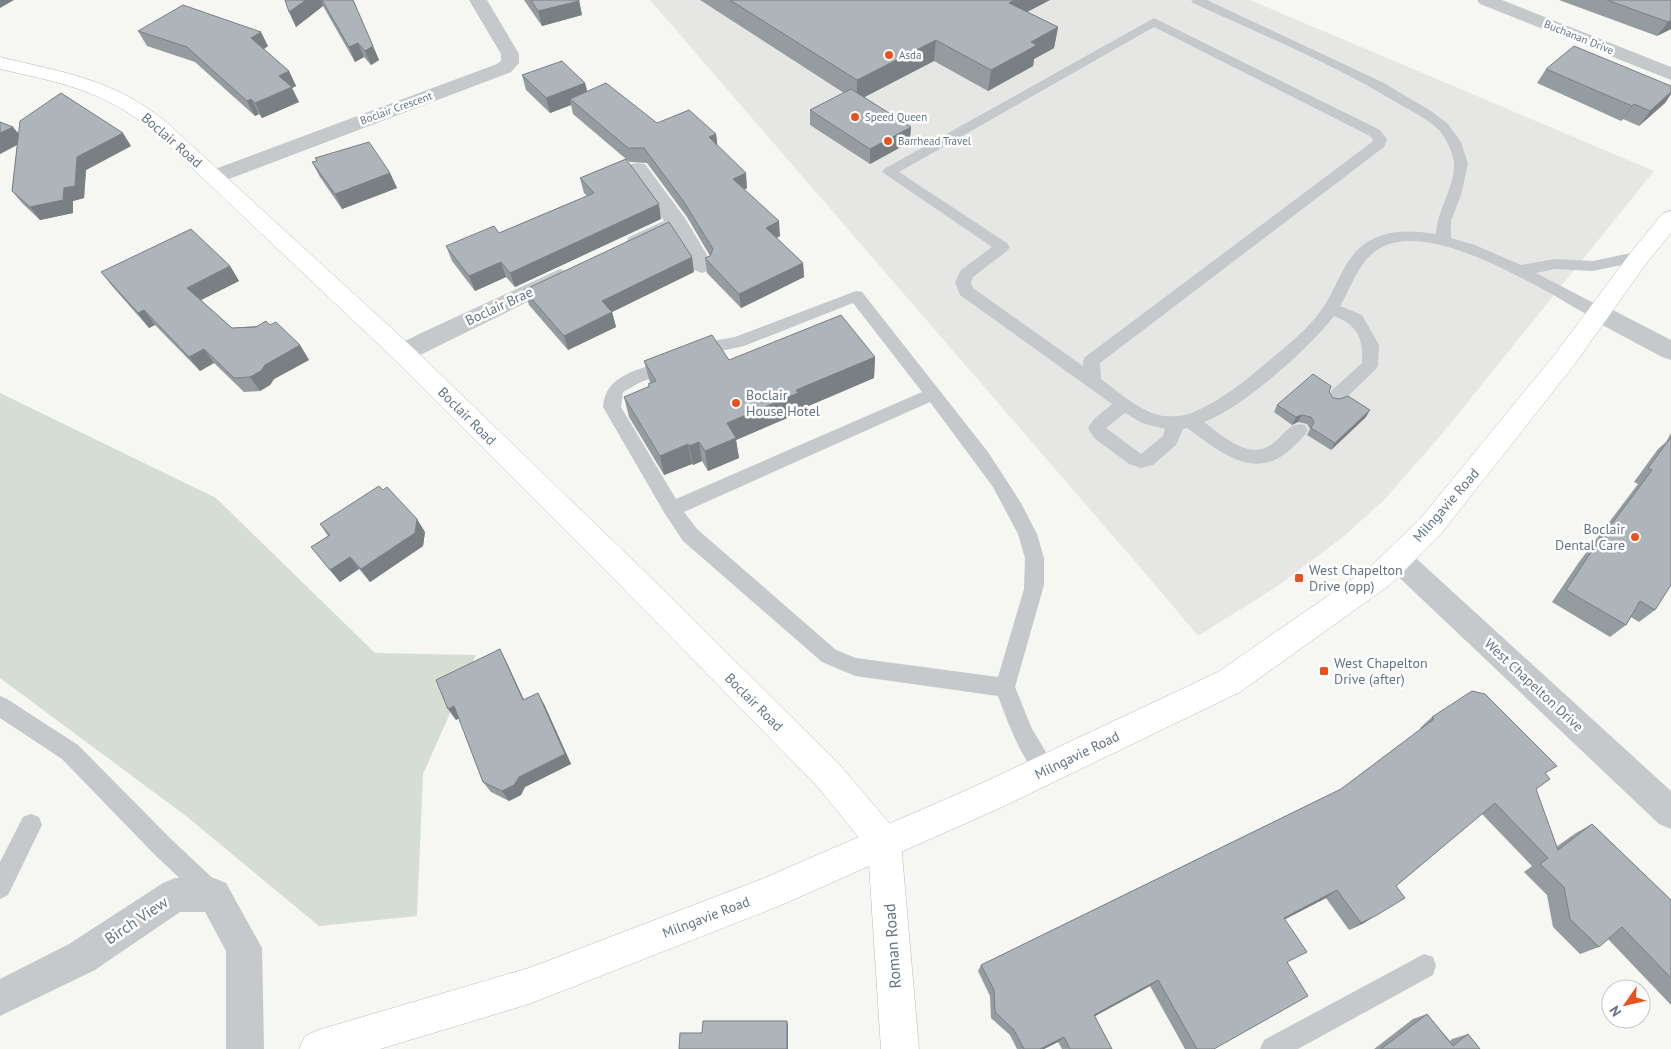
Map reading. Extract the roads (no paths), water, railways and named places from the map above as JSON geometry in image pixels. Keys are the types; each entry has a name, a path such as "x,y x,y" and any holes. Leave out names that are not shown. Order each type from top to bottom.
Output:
{"main road":[{"name":"Boclair Road","path":"0,63 110,93 145,115 404,353 630,575 828,775 884,842"},
{"name":"Milngavie Road","path":"318,1049 529,986 767,894 1046,770 1229,682 1381,575 1430,528 1565,359 1640,256 1671,218"},
{"name":"Roman Road","path":"884,842 900,1049"}],"street":[{"name":"Boclair Crescent","path":"214,177 504,68 510,63 510,54 478,0"},
{"name":"Buchanan Drive","path":"1486,0 1671,74"},
{"path":"638,169 677,223 702,265"},
{"path":"616,251 677,223"},
{"name":"Boclair Brae","path":"404,353 427,340 582,267"},
{"path":"1599,313 1671,351"},
{"name":"West Chapelton Drive","path":"1397,558 1671,813"},
{"name":"Birch View","path":"0,998 82,957 174,895 214,895"},
{"path":"214,895 244,948 245,1049"}],"lane":[{"path":"1197,0 1377,85 1418,108 1443,128 1454,142 1461,164 1454,196 1444,221 1443,240"},
{"path":"1093,381 1091,362 1378,144 1380,139 1375,133 1154,22 889,172 1002,248 966,274 963,282 966,291 1124,404 1144,417 1183,422 1233,450 1255,458 1271,455 1299,430"},
{"path":"1124,404 1100,424 1098,428 1100,433 1135,459 1147,460 1170,440 1183,422 1229,402 1312,333 1331,308 1357,258 1374,245 1392,237 1408,235 1443,240 1518,271 1599,313"},
{"path":"1518,271 1555,264 1593,266 1640,256"},
{"path":"1005,687 855,667 829,656 690,535 672,509 612,407 612,398 617,389 624,383 718,346 738,342 856,296 993,472 1021,518 1032,550 1036,580 1014,662 1005,687 1024,735 1046,770"},
{"path":"1331,308 1356,320 1371,345 1370,366 1335,398"},
{"path":"672,509 933,394"},
{"path":"0,706 70,752 162,848 214,895"},
{"path":"0,887 31,825"},
{"path":"1273,1049 1424,966"}],"place":[{"name":"Asda","path":"889,55"},
{"name":"Speed Queen","path":"855,117"},
{"name":"Barrhead Travel","path":"888,141"},
{"name":"Boclair House Hotel","path":"736,403"},
{"name":"Boclair Dental Care","path":"1635,537"},
{"name":"West Chapelton Drive (opp)","path":"1299,578"},
{"name":"West Chapelton Drive (after)","path":"1324,671"}]}
